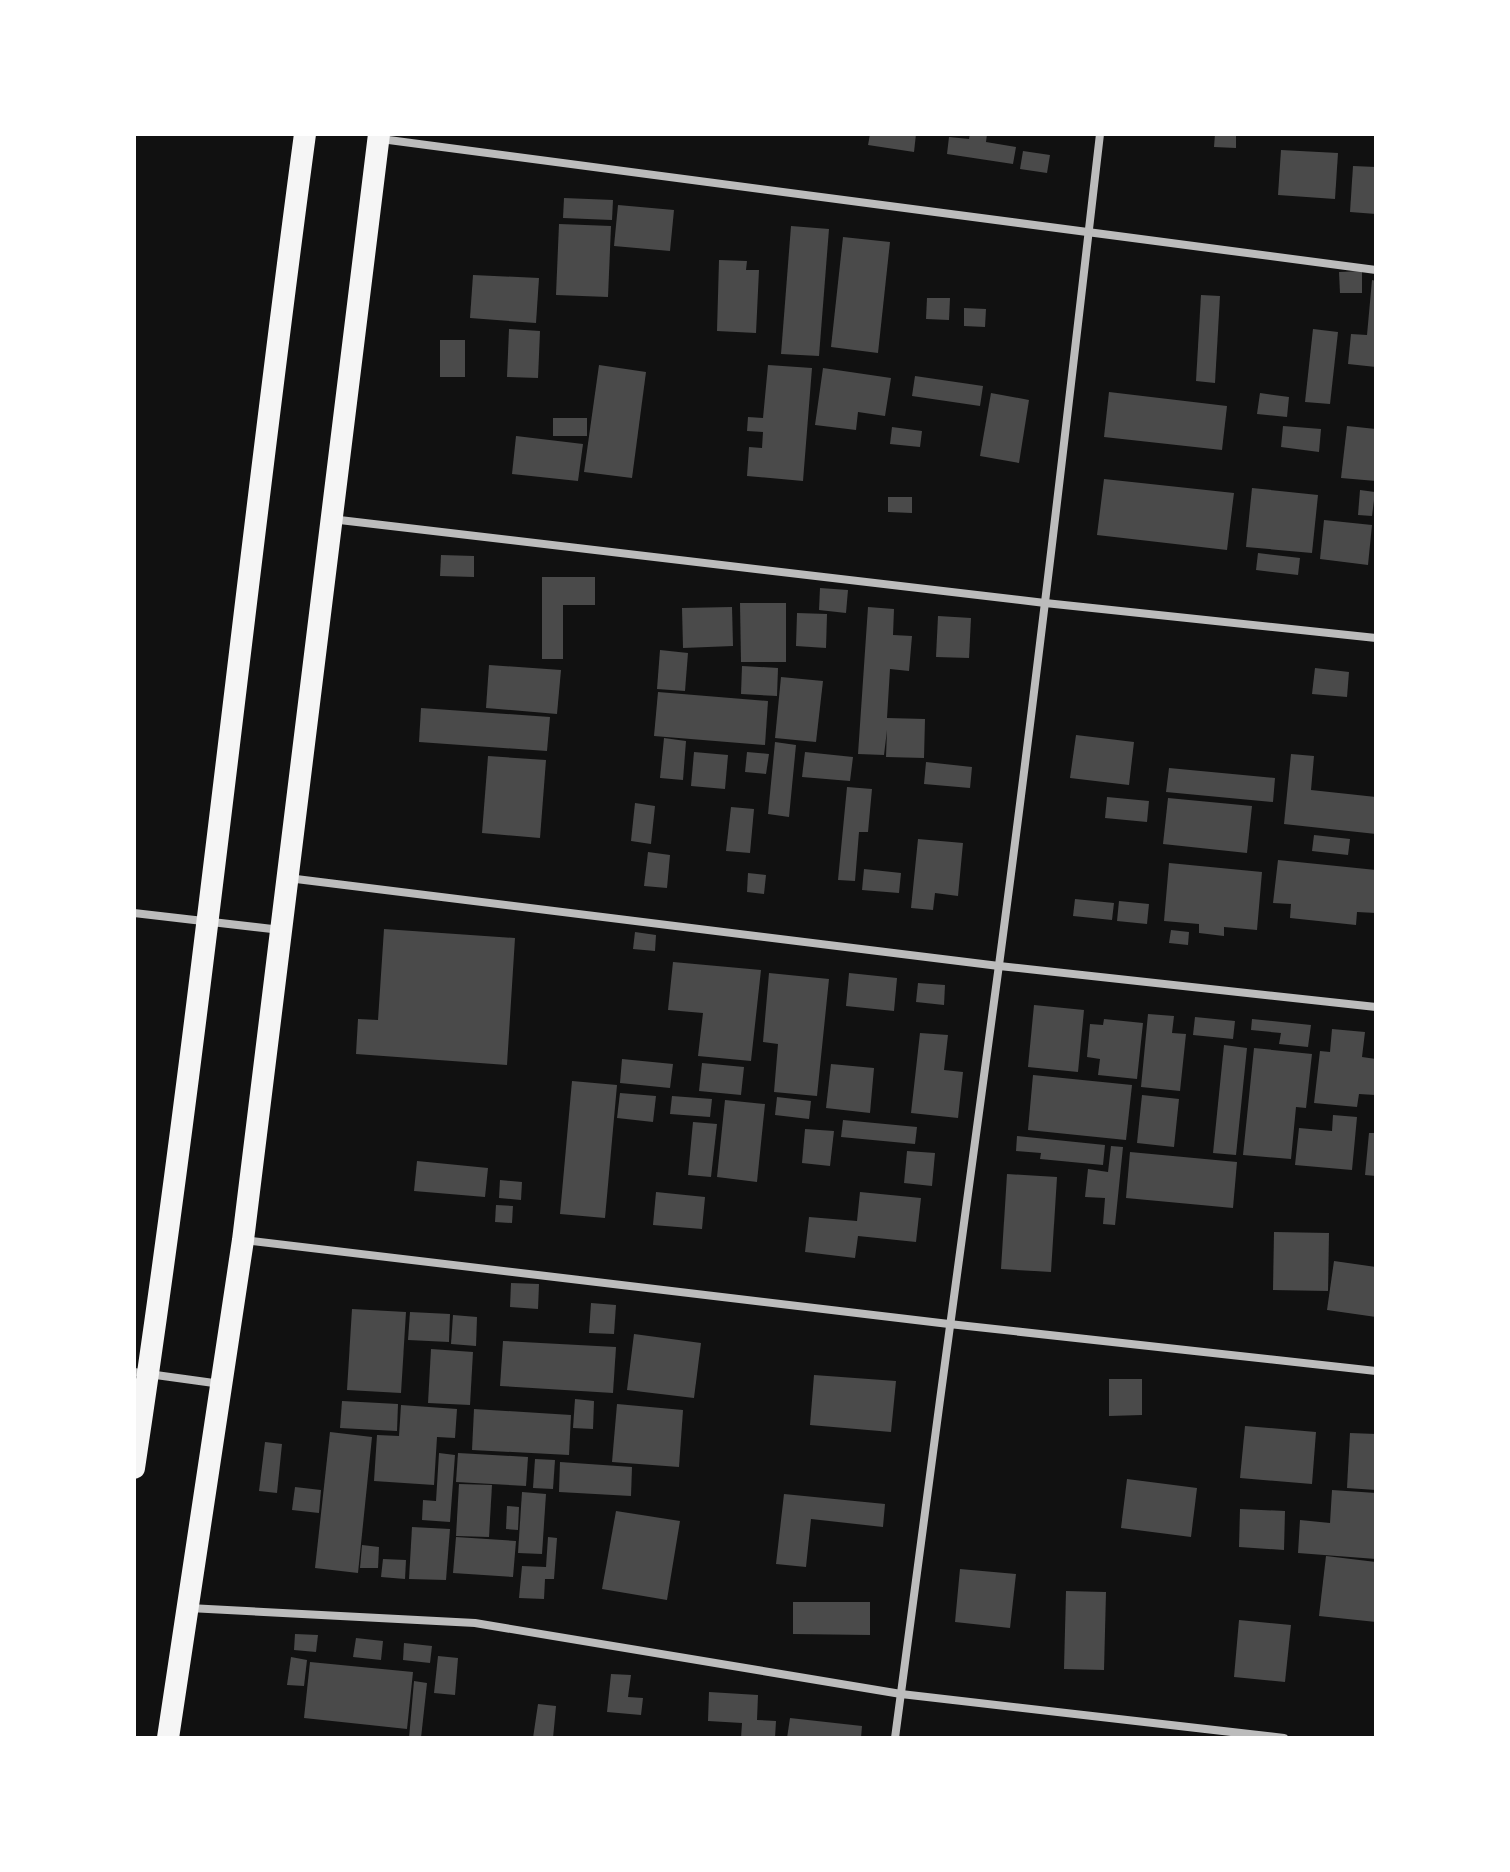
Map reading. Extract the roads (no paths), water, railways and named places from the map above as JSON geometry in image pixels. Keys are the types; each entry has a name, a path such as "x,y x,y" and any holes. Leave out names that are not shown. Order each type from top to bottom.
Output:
{"highway":[{"path":"134,1468 141,1373 208,921 305,134"},
{"path":"168,1738 243,1240 379,136"}],"street":[{"path":"895,1738 999,966 1100,134"},
{"path":"379,136 1376,270"},
{"path":"331,519 1045,603 1376,638"},
{"path":"288,878 999,966 1376,1007"},
{"path":"134,913 282,930"},
{"path":"243,1240 1376,1371"},
{"path":"141,1373 222,1384"},
{"path":"189,1608 475,1623 901,1694 1284,1738"}]}
